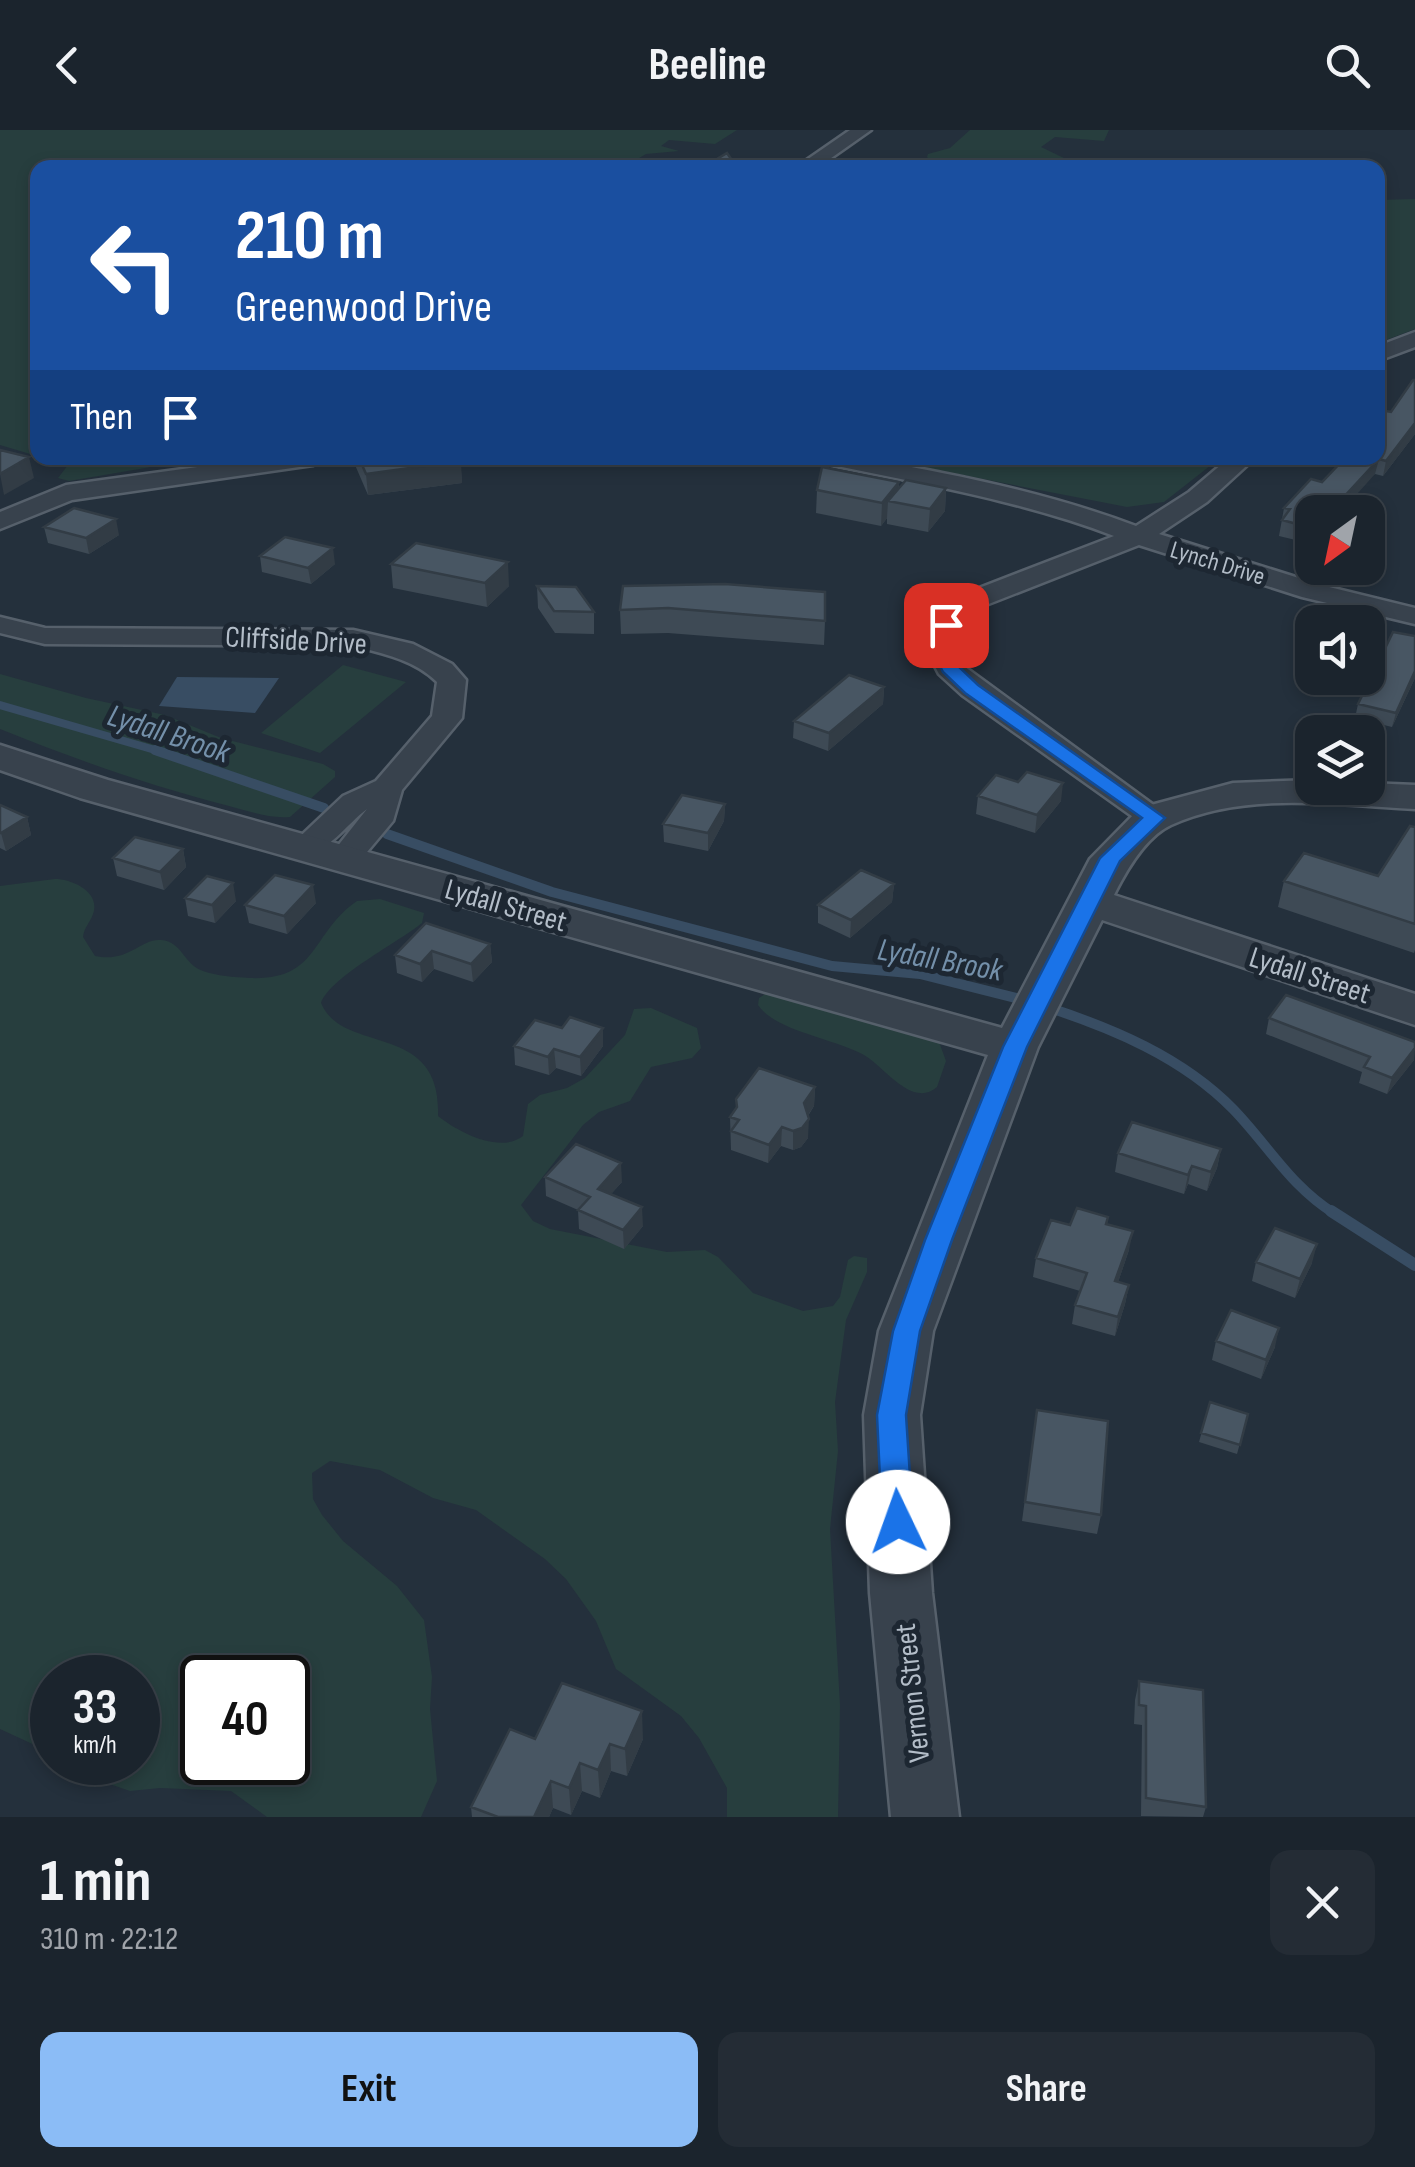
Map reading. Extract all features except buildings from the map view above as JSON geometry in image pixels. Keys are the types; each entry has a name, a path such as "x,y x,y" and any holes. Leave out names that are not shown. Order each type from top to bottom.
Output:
{"street":[{"path":"816,160 862,130"},
{"path":"1385,351 1415,339"},
{"path":"0,520 66,493 263,465"},
{"path":"866,465 1003,493 1075,512 1138,536"},
{"path":"1154,818 972,689 949,668 939,647 958,606 1138,536 1198,497 1235,465"},
{"name":"Lynch Drive","path":"1138,536 1312,590 1415,616"},
{"name":"Cliffside Drive","path":"0,625 45,636 352,638 403,650 442,670 452,680 447,718 353,823"},
{"name":"Lydall Street","path":"0,757 94,790 353,823 1030,1018"},
{"name":"Vernon Street","path":"926,1817 902,1592 892,1415 906,1331 1030,1018 1111,858 1154,818 1233,795 1296,790 1415,796"},
{"name":"Lydall Street","path":"1092,902 1415,1010"}],"green space":[{"path":"0,130 737,130 715,144 669,140 661,146 679,151 646,154 636,160 30,160 30,454 0,445"},
{"path":"970,130 1109,130 1104,141 1055,137 1041,147 1068,160 927,157 950,148"},
{"path":"1415,199 1415,329 1385,340 1385,200"},
{"path":"68,465 163,465 69,481 58,478"},
{"path":"911,465 1211,465 1164,502 1127,507"},
{"path":"343,665 406,682 320,753 261,733"},
{"path":"0,674 165,715 221,738 323,764 335,771 335,777 290,817 259,814 171,790 0,729"},
{"path":"55,879 83,888 94,906 83,937 95,956 117,956 161,940 174,945 196,968 249,978 272,977 302,963 357,901 380,899 424,913 422,923 337,982 321,1003 333,1019 349,1030 409,1052 424,1065 435,1086 438,1116 491,1142 514,1141 523,1136 528,1104 540,1095 585,1078 625,1035 634,1009 651,1008 697,1028 701,1048 692,1058 651,1067 630,1101 599,1112 583,1125 521,1205 533,1221 550,1229 667,1252 705,1250 718,1257 753,1293 803,1311 833,1306 840,1297 848,1260 854,1256 867,1258 867,1272 846,1320 835,1402 838,1451 830,1529 840,1705 838,1817 727,1817 727,1788 699,1738 681,1716 616,1669 596,1621 566,1579 545,1559 476,1510 433,1498 380,1470 330,1461 312,1473 313,1499 322,1515 343,1541 397,1586 424,1620 432,1677 430,1709 437,1781 421,1817 267,1817 231,1791 130,1791 113,1785 160,1785 160,1655 30,1655 30,1743 0,1729 0,886"},
{"path":"768,992 938,1039 946,1061 937,1087 918,1093 908,1089 864,1055 778,1022 758,1005 759,998"}],"water":[{"path":"177,677 279,678 255,713 159,706"}],"waterway":[{"name":"Lydall Brook","path":"0,705 162,752"},
{"name":"Lydall Brook","path":"155,750 324,808"},
{"name":"Lydall Brook","path":"387,834 552,892 832,966 920,974 1028,1001"},
{"name":"Lydall Brook","path":"1044,1006 1145,1046 1192,1074 1233,1109 1305,1191 1335,1214"},
{"name":"Lydall Brook","path":"1331,1211 1415,1265"}],"route":[{"path":"898,1522 892,1415 906,1331 938,1240 1015,1047 1111,858 1154,818 1006,716 949,668 939,647 946,625"}]}
